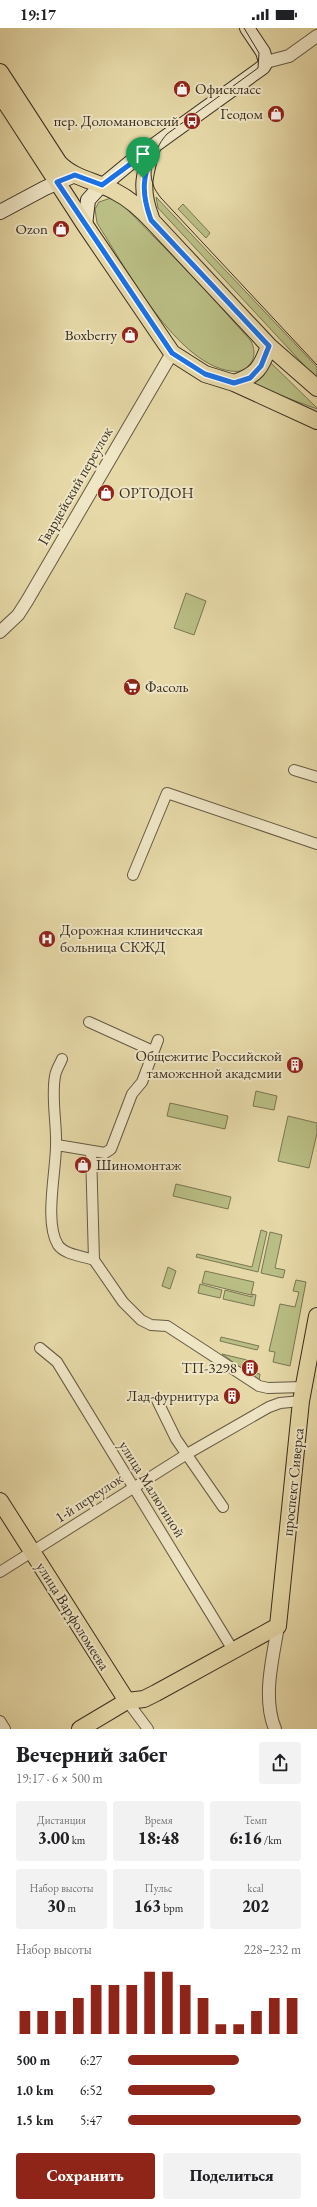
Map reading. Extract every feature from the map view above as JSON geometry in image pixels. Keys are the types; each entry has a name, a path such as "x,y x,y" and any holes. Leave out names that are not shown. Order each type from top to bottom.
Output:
{"main road":[{"path":"85,225 88,200 102,185 263,67 266,62 263,52 247,28"},
{"path":"0,72 59,163 67,172 117,192 134,204 151,220 269,346 317,388"},
{"path":"0,94 85,225 172,353 205,374 234,383 317,420"},
{"path":"151,220 145,200 143,178 152,148"},
{"path":"0,212 57,182 75,175"},
{"path":"234,383 250,378 261,366 269,346"},
{"name":"проспект Сиверса","path":"278,1626 302,1394 317,1316"},
{"name":"улица Варфоломеева","path":"0,1501 127,1701"},
{"path":"80,1729 127,1701 144,1699 278,1626"}],"street":[{"path":"266,62 289,56 317,36"},
{"name":"Гвардейский переулок","path":"0,632 18,615 24,606 172,353"},
{"path":"294,770 317,777"},
{"path":"133,875 166,793 317,844"},
{"path":"89,1022 154,1051"},
{"path":"56,1145 91,1151 106,1152 111,1149 132,1094 142,1082 158,1040"},
{"path":"62,1059 55,1074 56,1145 52,1214 54,1236 58,1245 64,1252 94,1260"},
{"path":"91,1151 94,1260 124,1302 149,1324 167,1326 262,1387 302,1394"},
{"name":"улица Малюгиной","path":"40,1348 57,1362 132,1488 233,1650"},
{"name":"1-й переулок","path":"0,1572 187,1454 269,1407 302,1394"},
{"path":"157,1400 176,1439 223,1507"},
{"path":"275,1729 272,1722 270,1680 278,1626"},
{"name":"улица Варфоломеева","path":"127,1701 148,1729"},
{"path":"0,1721 5,1729"}],"green space":[{"path":"156,197 317,367 317,379 158,208"},
{"path":"111,198 119,201 202,286 251,341 254,350 253,358 250,364 243,371 221,369 199,357 178,339 158,316 140,291 97,223 95,209 99,202"},
{"path":"183,204 210,233 206,238 178,209"},
{"path":"268,360 317,408 317,409 250,384"},
{"path":"186,593 206,601 194,635 174,628"},
{"path":"256,1091 277,1096 274,1110 253,1106"},
{"path":"170,1103 228,1116 225,1129 167,1116"},
{"path":"288,1116 317,1123 317,1133 309,1168 278,1161"},
{"path":"176,1184 231,1197 228,1209 173,1196"},
{"path":"261,1230 267,1232 258,1272 196,1257 197,1254 252,1267"},
{"path":"270,1232 282,1235 275,1268 285,1270 283,1278 261,1273"},
{"path":"168,1267 176,1271 170,1289 162,1286"},
{"path":"205,1271 254,1282 251,1295 202,1283"},
{"path":"296,1280 306,1282 290,1366 273,1362 275,1352 269,1351 280,1304 295,1307 299,1292 293,1291"},
{"path":"200,1284 222,1290 220,1298 198,1293"},
{"path":"225,1290 252,1297 252,1294 256,1295 254,1306 223,1299"},
{"path":"221,1337 259,1346 257,1350 220,1341"},
{"path":"222,1354 247,1360 244,1370"},
{"path":"246,1371 260,1374 259,1381"}],"tram line":[{"path":"244,28 259,53 258,68 167,134 156,151 152,164 151,178 154,188 161,198 317,365"}],"place":[{"name":"Офискласс","path":"182,89"},
{"name":"Геодом","path":"276,114"},
{"name":"пер. Доломановский","path":"192,121"},
{"name":"Ozon","path":"61,229"},
{"name":"Boxberry","path":"130,335"},
{"name":"ОРТОДОН","path":"106,493"},
{"name":"Фасоль","path":"132,687"},
{"name":"Дорожная клиническая больница СКЖД","path":"47,939"},
{"name":"Общежитие Российской таможенной академии","path":"295,1065"},
{"name":"Шиномонтаж","path":"83,1165"},
{"name":"ТП-3298","path":"250,1368"},
{"name":"Лад-фурнитура","path":"232,1396"}],"route":[{"path":"152,148 143,178 145,200 151,220 269,346 261,366 250,378 234,383 205,374 172,353 57,182 75,175 102,185 152,148"}]}
